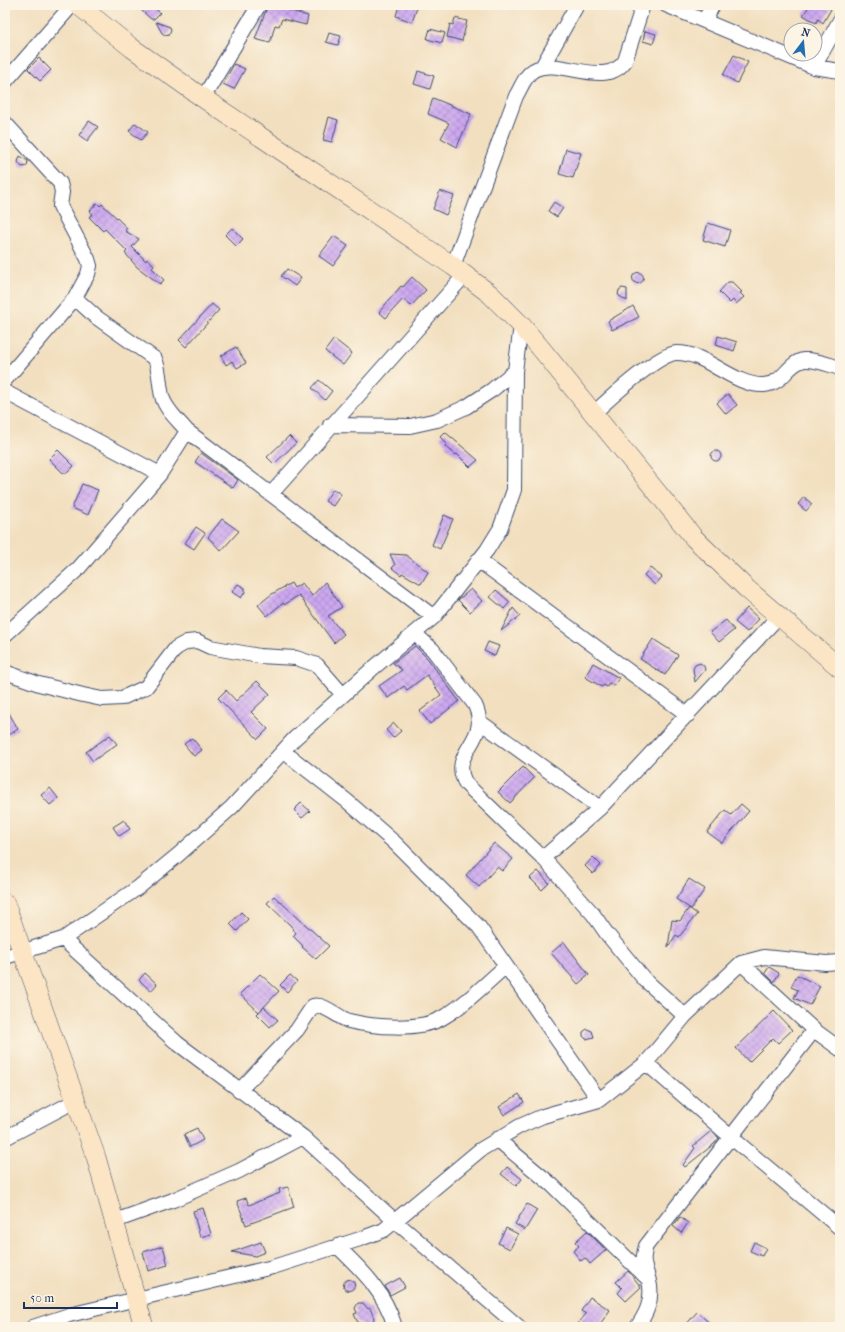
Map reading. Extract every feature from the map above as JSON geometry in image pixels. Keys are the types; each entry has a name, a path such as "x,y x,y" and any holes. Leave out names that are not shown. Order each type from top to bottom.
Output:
{"street":[{"path":"5,82 72,5"},
{"path":"78,5 132,48 203,98 459,271 490,294 521,325 694,538 747,589 840,668"},
{"path":"203,98 259,5"},
{"path":"542,67 577,5"},
{"path":"271,494 330,425 382,370 459,271 516,96 532,71 542,67 602,73 620,69 625,61 643,5"},
{"path":"666,5 814,67 840,71"},
{"path":"704,21 713,5"},
{"path":"814,67 840,20"},
{"path":"5,123 60,184 62,192 60,206 88,259 90,266 88,274 74,298 5,380"},
{"path":"74,298 96,317 155,359 158,367 162,396 168,408 187,431 434,617"},
{"path":"14,955 63,939 139,887 232,807 283,751 343,695 434,617 500,529 514,490 515,371 521,325"},
{"path":"594,413 629,382 658,361 676,353 694,355 730,375 763,385 775,383 783,377 791,367 804,360 819,362 840,368"},
{"path":"330,425 410,426 437,420 466,407 492,390 515,371"},
{"path":"5,392 160,474"},
{"path":"5,635 78,569 160,474 187,431"},
{"path":"478,560 688,715"},
{"path":"543,858 600,808 779,616"},
{"path":"415,634 433,650 475,705 480,715 480,722 474,739 465,754 461,766 460,774 466,784 543,858 593,914 607,934 644,979 685,1016"},
{"path":"5,672 39,684 83,695 102,699 122,698 146,687 176,648 187,642 197,641 210,647 259,656 296,658 317,665 343,695"},
{"path":"480,722 600,808"},
{"path":"283,751 347,801 395,843 479,927 599,1100"},
{"path":"5,903 14,955 77,1100 115,1221 144,1327"},
{"path":"63,939 177,1043 239,1091 303,1137 395,1220 518,1327"},
{"path":"33,1327 69,1315 273,1267 360,1240 384,1230 480,1150 498,1139 520,1126 542,1116 599,1100 646,1063 685,1016 741,963 764,958 826,963 840,962"},
{"path":"741,963 814,1030 840,1049"},
{"path":"239,1091 297,1030 313,1006 321,1006 338,1016 351,1021 399,1026 422,1025 441,1019 455,1010 506,966"},
{"path":"637,1327 647,1313 650,1300 648,1279 642,1260 646,1246 732,1138 814,1030"},
{"path":"646,1063 732,1138 840,1228"},
{"path":"5,1138 77,1100"},
{"path":"115,1221 174,1200 239,1171 303,1137"},
{"path":"498,1139 552,1185 648,1279"},
{"path":"337,1246 365,1272 386,1304 395,1327"}],"building":[{"path":"146,5 152,5 160,13 154,19 151,19 141,10"},
{"path":"268,5 291,5 288,10 308,16 306,25 282,19 279,26 275,25 270,43 255,39"},
{"path":"399,5 418,5 412,22 396,16"},
{"path":"810,5 824,5 831,9 823,23 818,19 816,22 814,22 803,15"},
{"path":"455,18 467,21 462,41 447,37 450,24 453,25"},
{"path":"156,22 170,27 171,30 169,34 165,35 162,33"},
{"path":"430,29 445,33 442,43 427,39"},
{"path":"645,31 656,34 653,44 643,41"},
{"path":"329,33 341,36 338,45 326,42"},
{"path":"734,55 748,62 737,83 723,75"},
{"path":"39,58 51,70 40,81 28,69"},
{"path":"234,64 245,69 234,89 223,84"},
{"path":"418,71 434,76 430,89 414,84"},
{"path":"433,98 471,114 457,147 441,138 449,123 428,114"},
{"path":"329,117 338,120 332,142 323,140"},
{"path":"89,121 98,127 87,141 79,135"},
{"path":"135,123 148,132 141,140 129,131"},
{"path":"566,149 581,153 573,178 559,174"},
{"path":"20,156 28,161 27,166 22,167 20,165 18,162"},
{"path":"440,191 454,196 446,215 433,209"},
{"path":"554,202 563,208 557,217 548,211"},
{"path":"97,203 100,206 102,204 127,228 125,231 139,239 132,247 146,261 147,259 154,265 152,268 164,280 160,284 137,267 125,253 127,251 105,229 103,231 89,217 93,214 90,211"},
{"path":"708,223 730,230 725,247 703,240"},
{"path":"232,228 243,239 236,246 225,235"},
{"path":"334,236 348,246 333,266 319,256"},
{"path":"287,269 301,278 295,286 281,276"},
{"path":"638,272 642,274 644,278 642,282 638,284 634,282 632,278 634,274"},
{"path":"412,277 426,290 411,306 403,299 386,318 379,312 401,286 403,287"},
{"path":"728,282 732,282 742,292 740,293 744,297 736,304 733,300 730,303 719,292"},
{"path":"622,288 627,289 627,301 618,295 619,290"},
{"path":"212,304 219,310 186,347 179,340"},
{"path":"633,306 639,317 612,330 608,321"},
{"path":"718,336 737,342 734,351 716,345"},
{"path":"334,339 352,353 343,365 325,351"},
{"path":"236,347 246,363 237,368 232,361 226,365 221,356"},
{"path":"319,380 332,391 325,400 312,388"},
{"path":"728,394 737,405 726,414 717,403"},
{"path":"445,432 478,460 470,467 457,454 456,455 445,446 447,444 440,437"},
{"path":"289,436 296,443 274,464 267,457"},
{"path":"58,450 74,466 67,473 63,473 49,459"},
{"path":"714,451 718,451 720,452 720,460 714,461 711,458 711,454"},
{"path":"201,453 238,480 233,488 195,462"},
{"path":"82,484 98,490 88,515 72,508"},
{"path":"333,489 341,494 333,506 325,501"},
{"path":"804,497 812,504 806,511 798,504"},
{"path":"444,515 453,519 440,549 432,545"},
{"path":"222,519 239,531 221,551 208,537"},
{"path":"196,527 205,533 194,549 185,543"},
{"path":"390,554 406,555 428,572 421,584 402,573 401,575 392,568 395,565"},
{"path":"650,568 662,577 655,585 644,575"},
{"path":"325,582 342,607 328,616 344,634 334,643 299,595 284,605 283,603 267,616 258,605 272,594 291,583 294,588 302,583 312,596"},
{"path":"238,584 245,588 245,592 241,598 232,592"},
{"path":"471,589 482,601 470,612 458,600"},
{"path":"496,590 510,602 504,609 490,597"},
{"path":"513,608 520,616 501,631"},
{"path":"747,608 759,619 747,632 735,622"},
{"path":"726,620 734,630 719,642 710,632"},
{"path":"653,639 678,655 665,675 640,659"},
{"path":"488,642 499,646 495,656 484,651"},
{"path":"415,646 428,659 459,701 430,724 420,711 441,695 427,675 407,690 404,686 388,698 379,686 402,670 393,663"},
{"path":"593,663 619,678 614,686 609,683 607,687 604,685 602,687 585,677"},
{"path":"700,663 704,666 705,670 695,682 693,669 695,665"},
{"path":"257,681 270,694 251,712 268,729 258,739 218,698 226,690 236,701"},
{"path":"5,706 18,729 9,735 5,730"},
{"path":"394,723 401,731 393,738 386,730"},
{"path":"110,735 117,744 93,761 86,752"},
{"path":"192,738 202,750 194,756 184,744"},
{"path":"523,767 534,778 510,803 498,792"},
{"path":"50,788 58,798 50,805 41,795"},
{"path":"301,803 310,811 302,818 294,810"},
{"path":"741,804 749,811 722,843 707,832 725,810 731,815"},
{"path":"124,820 130,829 119,836 113,827"},
{"path":"494,843 513,859 502,871 497,867 479,887 466,875"},
{"path":"593,857 601,865 593,874 585,866"},
{"path":"538,871 549,883 542,890 530,878"},
{"path":"689,879 705,889 691,909 676,899"},
{"path":"274,896 329,946 316,959 302,947 303,946 293,936 296,933 291,926 267,903"},
{"path":"689,908 697,914 679,937 676,935 668,947 672,920 680,921"},
{"path":"241,912 248,919 237,931 230,924"},
{"path":"564,942 589,975 578,984 551,953"},
{"path":"769,967 779,973 774,982 765,973"},
{"path":"145,973 157,984 151,991 139,980"},
{"path":"260,974 279,991 259,1012 240,994"},
{"path":"290,975 297,981 287,992 280,985"},
{"path":"797,975 820,986 810,1005 794,998 798,990 791,987"},
{"path":"264,1007 278,1020 270,1027 257,1014"},
{"path":"774,1011 792,1030 778,1043 773,1038 749,1062 736,1048"},
{"path":"587,1029 592,1031 594,1037 586,1039 583,1036 583,1032"},
{"path":"519,1094 524,1102 504,1115 499,1107"},
{"path":"197,1128 203,1140 190,1147 184,1134"},
{"path":"711,1131 719,1138 714,1144 685,1167 683,1165 695,1148 693,1146"},
{"path":"507,1167 522,1179 516,1186 501,1174"},
{"path":"288,1187 294,1207 246,1225 237,1201 246,1198 249,1205 280,1193 279,1189"},
{"path":"527,1204 537,1210 525,1230 515,1224"},
{"path":"203,1208 211,1234 200,1237 193,1211"},
{"path":"680,1217 688,1223 681,1233 673,1226"},
{"path":"506,1228 518,1234 510,1249 498,1243"},
{"path":"587,1231 606,1250 590,1264 585,1258 581,1261 573,1251 579,1246 575,1242"},
{"path":"261,1242 265,1252 255,1256 232,1252"},
{"path":"754,1242 766,1248 762,1256 750,1251"},
{"path":"163,1246 168,1265 148,1271 143,1252"},
{"path":"628,1271 641,1287 626,1301 618,1293 622,1288 616,1282"},
{"path":"400,1278 405,1287 390,1295 385,1286"},
{"path":"347,1280 351,1280 353,1281 353,1289 347,1290 344,1287 344,1283"},
{"path":"590,1297 610,1310 598,1327 575,1327 586,1314 581,1311"},
{"path":"358,1303 363,1303 368,1309 370,1308 374,1318 372,1327 365,1327 357,1321 354,1314 357,1313 355,1308"},
{"path":"697,1312 714,1327 684,1327"}]}
